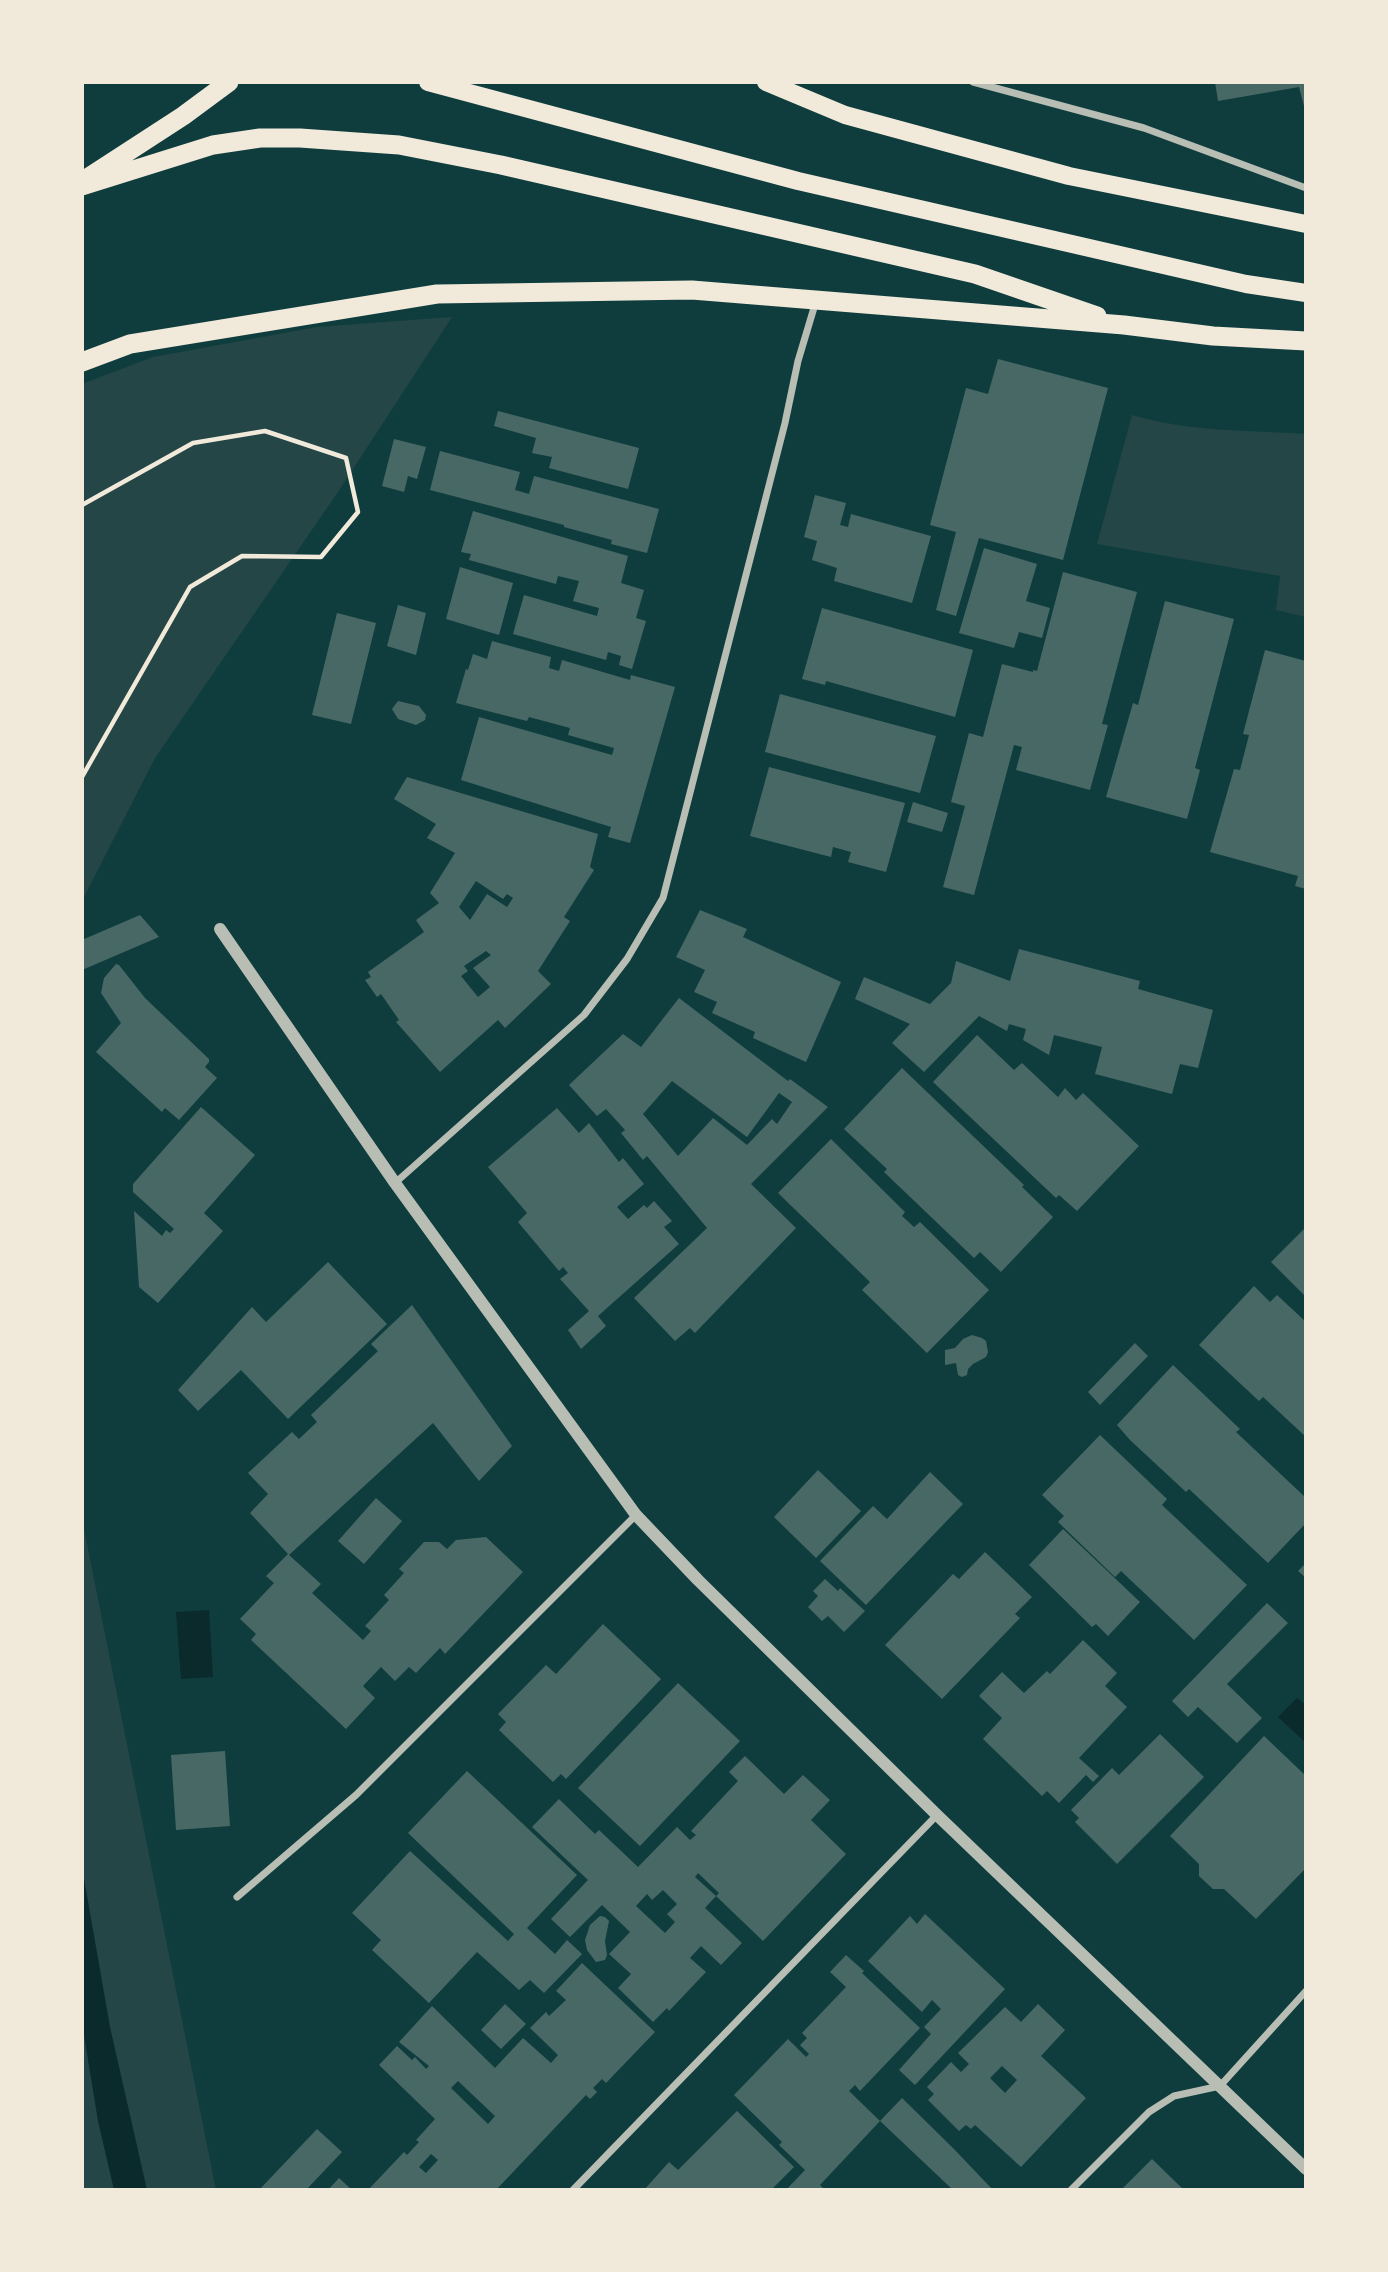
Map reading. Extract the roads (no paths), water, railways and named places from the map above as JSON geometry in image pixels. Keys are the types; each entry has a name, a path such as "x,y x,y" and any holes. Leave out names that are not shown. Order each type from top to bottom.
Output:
{"highway":[{"path":"82,183 229,82"},
{"path":"82,183 213,145 260,138 399,145 975,274 1125,325"},
{"path":"82,362 130,344 437,294 692,290 1125,325 1213,336 1306,341"}],"main road":[{"path":"428,82 798,181 1246,284 1306,293"},
{"path":"766,82 845,115 1069,176 1306,224"}],"street":[{"path":"973,82 1144,128 1306,188"},
{"path":"395,1184 583,1015 627,959 663,898 785,424 798,361 816,300"},
{"path":"220,929 395,1184 636,1515 698,1580 937,1815 1306,2169"},
{"path":"237,1898 356,1795 636,1515"},
{"path":"573,2190 937,1815"},
{"path":"1071,2190 1149,2112 1174,2096 1220,2086 1306,1991"}]}
